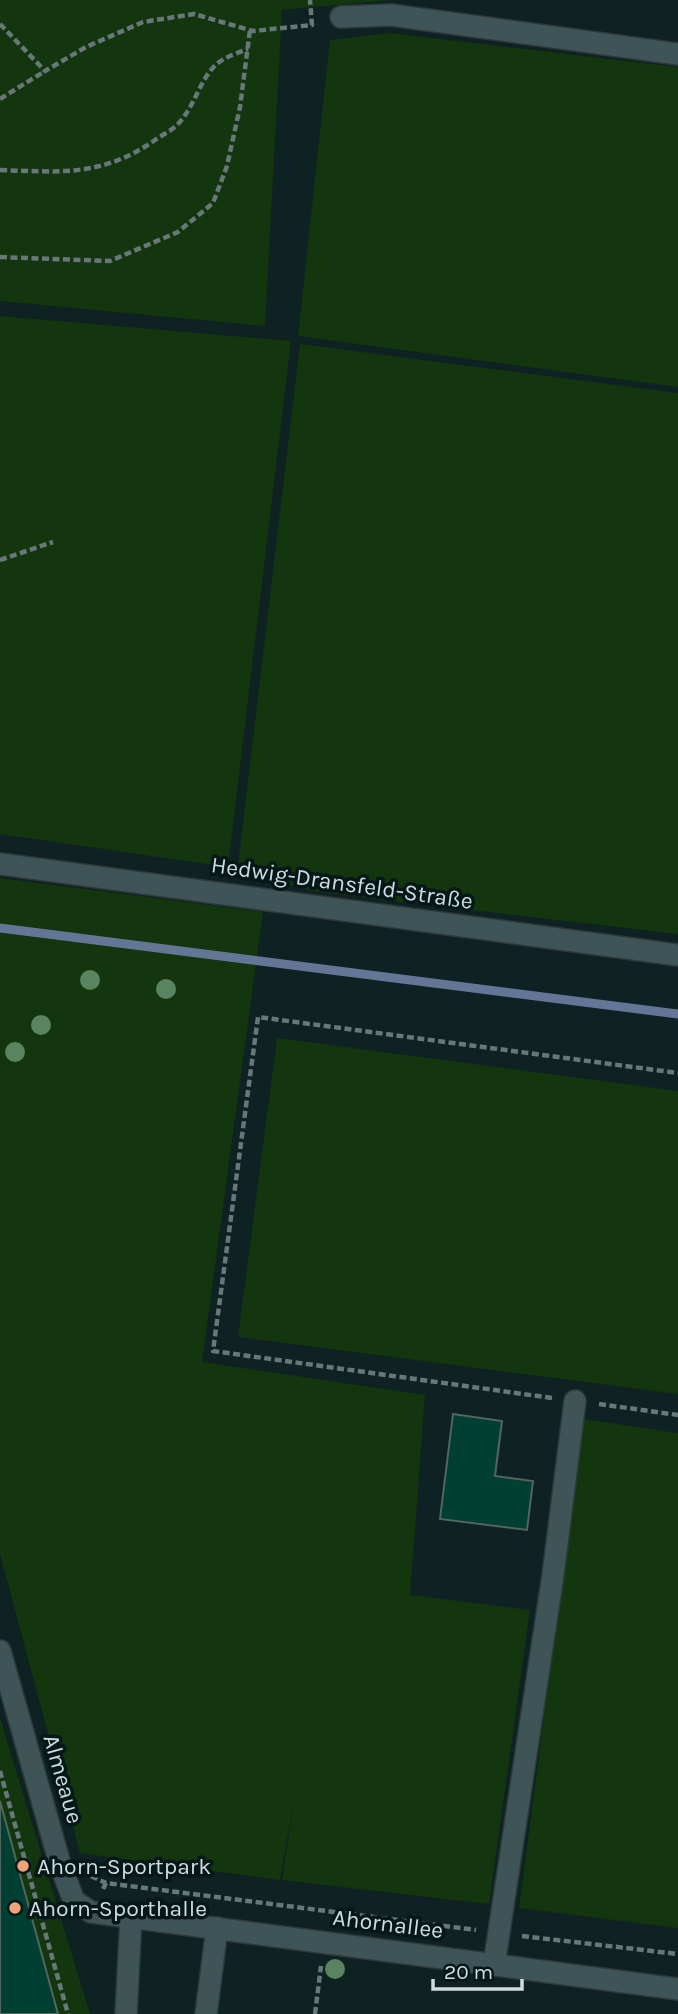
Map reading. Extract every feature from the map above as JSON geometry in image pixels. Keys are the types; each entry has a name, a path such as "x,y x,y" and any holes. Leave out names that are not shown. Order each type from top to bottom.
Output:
{"street":[{"path":"341,17 391,15 678,54"},
{"name":"Hedwig-Dransfeld-Straße","path":"0,864 678,955"},
{"path":"494,1965 553,1575 575,1401"},
{"name":"Almeaue","path":"0,1651 60,1864 74,1901 91,1912"},
{"name":"Ahornallee","path":"91,1912 678,1989"},
{"path":"126,2014 131,1917"},
{"path":"206,2014 217,1928"}],"path":[{"path":"0,99 86,47 143,22 194,14 250,30 312,25 310,0"},
{"path":"0,24 45,71"},
{"path":"0,257 110,261 178,232 213,203 227,166 240,107 250,30"},
{"path":"0,170 86,170 110,164 144,148 177,125 197,98 211,70 224,58 248,49"},
{"path":"0,561 53,542"},
{"path":"678,1073 258,1017 214,1351 678,1415"},
{"path":"0,1771 68,2014"},
{"path":"91,1912 106,1883 678,1954"},
{"path":"315,2014 324,1943"}],"green space":[{"path":"0,0 392,0 282,10 265,326 0,301"},
{"path":"390,33 678,67 678,387 298,336 330,40"},
{"path":"0,316 291,341 228,867 0,834"},
{"path":"300,344 678,393 678,934 318,892 237,873"},
{"path":"0,878 263,912 202,1362 425,1395 410,1595 530,1610 489,1904 282,1880 294,1801 280,1880 80,1853 0,1554"},
{"path":"277,1038 678,1091 678,1394 238,1337"},
{"path":"583,1419 678,1433 678,1928 519,1908"},
{"name":"Ahorn-Sportpark","path":"0,1718 90,2014 0,2014"}],"building":[{"path":"453,1414 502,1421 495,1476 533,1481 527,1530 440,1519"},
{"name":"Ahorn-Sporthalle","path":"0,1801 58,2014 0,2014"}],"waterway":[{"path":"0,928 678,1014"}],"place":[{"name":"Ahorn-Sportpark","path":"23,1866"},
{"name":"Ahorn-Sporthalle","path":"15,1908"}]}
